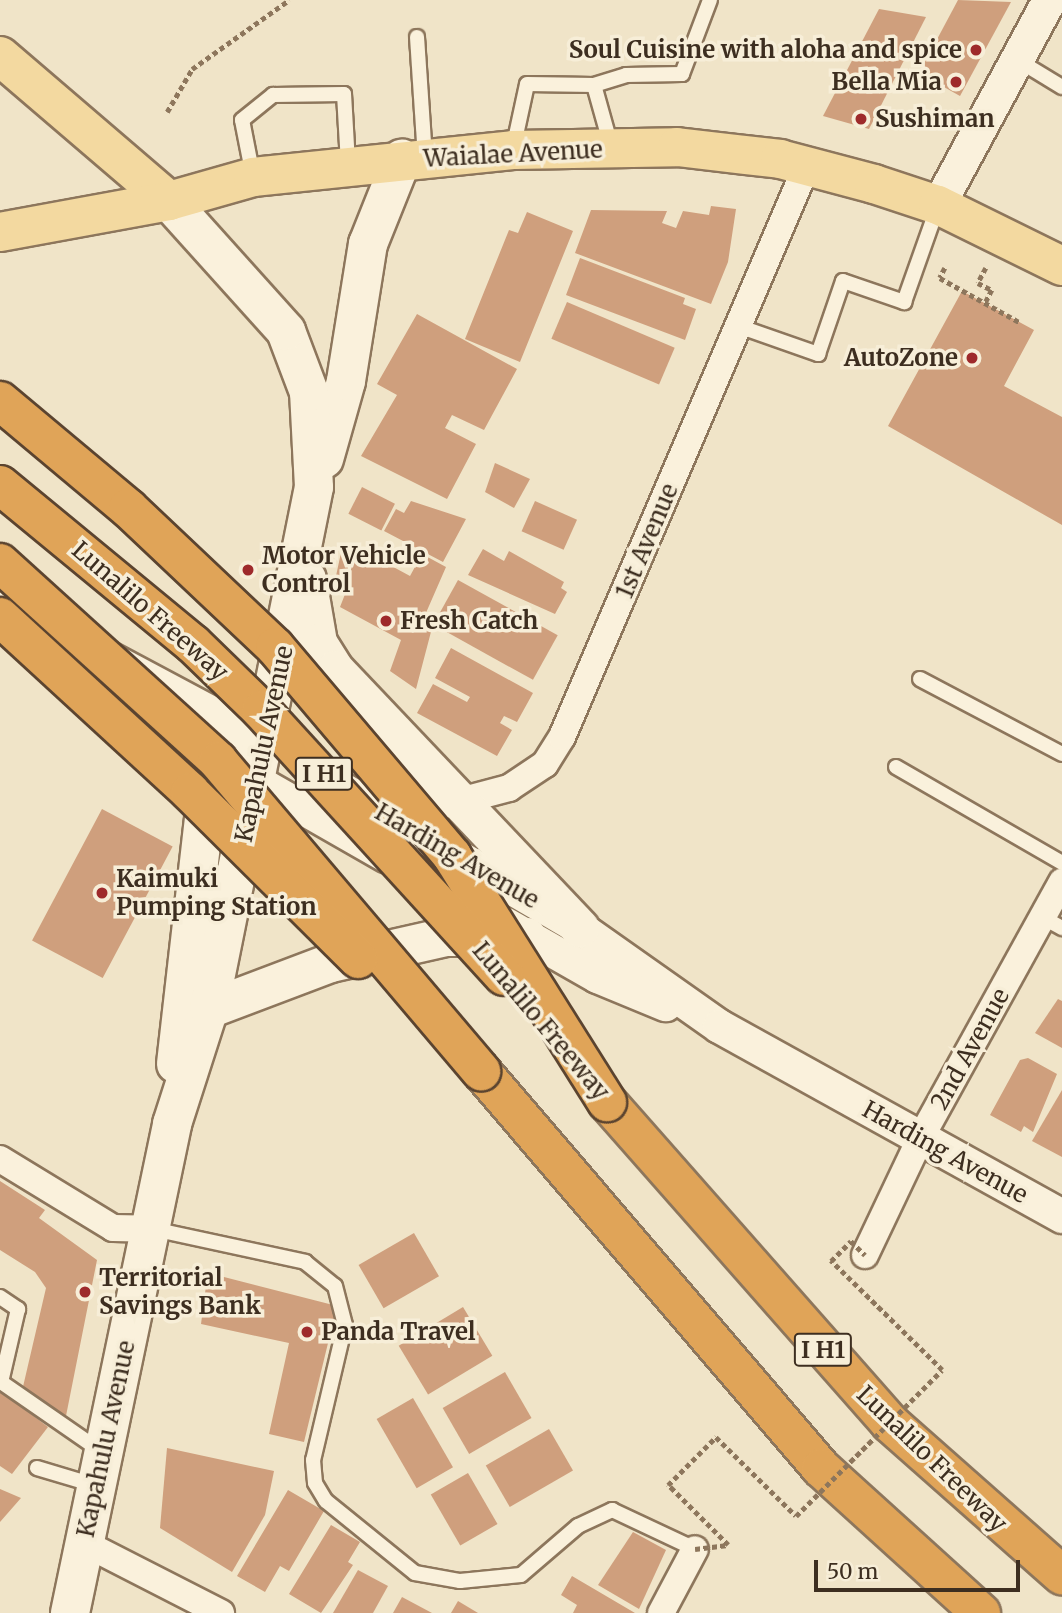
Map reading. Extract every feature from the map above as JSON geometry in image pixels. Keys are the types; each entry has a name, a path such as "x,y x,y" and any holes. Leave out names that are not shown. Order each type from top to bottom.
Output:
{"highway":[{"path":"0,401 128,508 275,647 452,856 607,1102"},
{"name":"Lunalilo Freeway","path":"0,485 193,644 261,710 481,948 607,1102 890,1423 1062,1575"},
{"path":"0,563 218,761 821,1468 981,1613"},
{"path":"0,617 481,1071"}],"main road":[{"path":"0,56 169,201"},
{"name":"Waialae Avenue","path":"0,232 169,201 253,177 349,165 513,150 710,150 807,165 938,205 1062,266"},
{"path":"314,487 346,381 368,244 413,158"},
{"name":"Kapahulu Avenue","path":"169,201 286,331 309,393 314,487 304,554 264,744"},
{"path":"304,554 318,643 335,670 580,928"},
{"name":"Harding Avenue","path":"0,603 264,744"},
{"name":"Harding Avenue","path":"0,643 244,773"},
{"path":"166,732 206,799 184,952 172,1124"},
{"path":"206,799 244,773 264,744"},
{"name":"Kapahulu Avenue","path":"70,1613 172,1124 209,1009 244,773"},
{"path":"209,1009 274,981 446,937 527,937"}],"street":[{"path":"938,205 1045,7"},
{"name":"1st Avenue","path":"394,819 509,788 545,764 562,737 741,327 807,165"},
{"name":"Harding Avenue","path":"264,744 580,928 719,1026 1062,1216"},
{"name":"Harding Avenue","path":"244,773 597,976 719,1026"},
{"name":"2nd Avenue","path":"865,1255 919,1139 1053,923 1062,882"},
{"path":"0,1160 113,1228 152,1229"},
{"path":"84,1544 221,1613"},
{"path":"661,1613 695,1549"}],"lane":[{"path":"513,150 527,84 594,85 626,75 682,74 710,0"},
{"path":"413,158 417,37"},
{"path":"1016,60 1062,87"},
{"path":"594,85 612,149"},
{"path":"253,177 242,120 273,95 344,94 349,165"},
{"path":"741,327 818,354 844,281 904,302 938,205"},
{"path":"919,679 1062,754"},
{"path":"896,767 1062,863"},
{"path":"152,1229 305,1262 335,1286 345,1325 313,1460 315,1483 326,1501 415,1573 460,1581 521,1575 578,1525 612,1510 695,1549"},
{"path":"0,1297 18,1309 1,1382 99,1469"},
{"path":"37,1468 99,1469"}],"path":[{"path":"167,112 192,69 289,0"},
{"path":"945,268 940,278 1021,323"},
{"path":"986,268 978,283 992,290 986,302"},
{"path":"695,1549 728,1545 668,1485 716,1437 796,1516 942,1370 831,1261 851,1241 865,1255"}],"building":[{"path":"958,0 1011,2 960,96 919,73"},
{"path":"879,9 926,17 869,129 823,116"},
{"path":"711,206 736,209 728,262 711,304 575,253 591,210 667,211 662,223 676,228 683,211 709,215"},
{"path":"527,212 573,231 520,362 465,339 509,230 518,233"},
{"path":"580,258 685,298 683,304 696,309 685,340 566,295"},
{"path":"962,291 1034,330 1004,386 1062,417 1062,525 888,426"},
{"path":"567,302 675,348 659,385 551,339"},
{"path":"417,314 517,369 484,430 452,415 445,428 476,444 447,499 361,456 397,395 377,384"},
{"path":"495,463 530,479 514,508 485,492"},
{"path":"362,487 395,504 381,531 348,514"},
{"path":"411,501 466,519 443,562 384,531 396,509 404,513"},
{"path":"535,501 577,520 564,550 522,531"},
{"path":"349,543 410,576 422,554 446,567 422,622 432,628 416,689 390,671 401,640 340,607 349,584 336,576 342,548"},
{"path":"483,549 504,561 509,551 564,582 561,588 567,592 555,614 468,575"},
{"path":"458,580 558,635 533,680 433,625"},
{"path":"451,648 533,693 517,722 504,716 500,723 512,730 497,756 417,713 433,684 467,702 470,697 435,678"},
{"name":"Kaimuki Pumping Station","path":"102,809 173,847 103,978 32,941"},
{"path":"1058,999 1062,1001 1062,1048 1035,1033"},
{"path":"1028,1058 1057,1074 1033,1132 1024,1126 1021,1132 990,1115 1020,1060"},
{"path":"1062,1090 1062,1157 1032,1141"},
{"path":"0,1181 45,1210 39,1218 97,1260 65,1421 22,1391 46,1288 35,1272 0,1250"},
{"path":"414,1233 439,1276 384,1308 359,1265"},
{"path":"224,1277 337,1306 304,1442 269,1434 289,1343 201,1324 207,1278"},
{"path":"463,1307 492,1356 428,1394 399,1346"},
{"path":"505,1372 532,1418 469,1454 443,1408"},
{"path":"0,1390 48,1427 12,1474 0,1466"},
{"path":"413,1398 453,1467 417,1488 377,1419"},
{"path":"549,1429 573,1471 510,1507 486,1466"},
{"path":"167,1448 274,1471 265,1515 232,1572 160,1528"},
{"path":"468,1473 498,1524 460,1546 431,1494"},
{"path":"0,1489 21,1498 0,1522"},
{"path":"288,1490 324,1511 289,1571 280,1566 265,1592 237,1576"},
{"path":"331,1525 360,1542 348,1562 353,1565 321,1613 289,1594"},
{"path":"633,1532 666,1550 639,1609 598,1585"},
{"path":"358,1570 388,1586 373,1613 333,1613"},
{"path":"572,1576 635,1613 573,1613 577,1605 561,1595"},
{"path":"402,1597 432,1613 393,1613"},
{"path":"458,1601 478,1613 451,1613"}],"place":[{"name":"Soul Cuisine with aloha and spice","path":"976,50"},
{"name":"Bella Mia","path":"956,82"},
{"name":"Sushiman","path":"861,119"},
{"name":"AutoZone","path":"972,358"},
{"name":"Motor Vehicle Control","path":"248,570"},
{"name":"Fresh Catch","path":"386,621"},
{"name":"Kaimuki Pumping Station","path":"102,893"},
{"name":"Territorial Savings Bank","path":"85,1292"},
{"name":"Panda Travel","path":"307,1332"}]}
